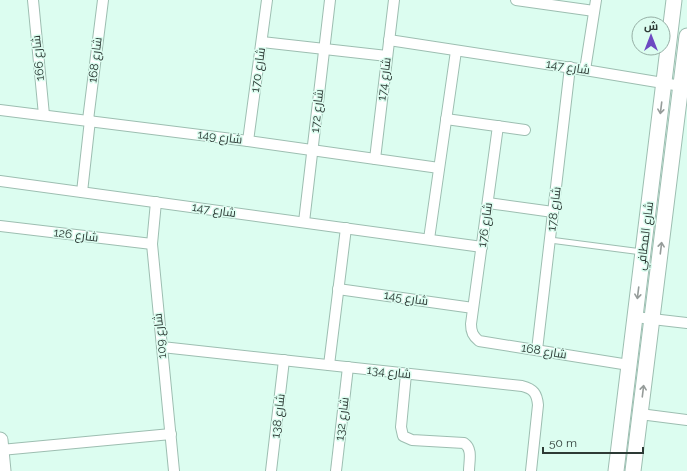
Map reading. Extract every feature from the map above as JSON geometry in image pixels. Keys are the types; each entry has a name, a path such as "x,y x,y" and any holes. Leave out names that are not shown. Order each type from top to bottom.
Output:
{"street":[{"name":"شارع 166","path":"33,0 44,115"},
{"name":"شارع 168","path":"82,192 103,0"},
{"name":"شارع 170","path":"248,140 267,0"},
{"name":"شارع 172","path":"304,222 330,0"},
{"name":"شارع 174","path":"375,159 394,0"},
{"path":"516,0 534,1 594,11"},
{"path":"585,70 596,0"},
{"name":"شارع المطافي","path":"616,471 674,0"},
{"name":"شارع المطافي","path":"633,471 681,86 686,59 687,36"},
{"name":"شارع 147","path":"389,40 570,67 681,86"},
{"path":"262,42 387,56"},
{"path":"429,239 456,51"},
{"path":"667,57 686,59"},
{"name":"شارع 178","path":"537,350 570,67"},
{"name":"شارع 149","path":"0,110 248,140 439,168"},
{"path":"446,119 524,130"},
{"name":"شارع 176","path":"471,324 498,126"},
{"name":"شارع 147","path":"0,181 482,247"},
{"name":"شارع 109","path":"156,202 152,244 174,471"},
{"path":"488,202 553,212"},
{"name":"شارع 126","path":"0,226 152,244"},
{"path":"329,365 346,228"},
{"name":"شارع 145","path":"338,289 473,308"},
{"path":"635,317 687,323"},
{"name":"شارع 168","path":"471,324 471,331 474,337 480,341 629,365"},
{"name":"شارع 134","path":"162,347 522,386 531,389 537,396 538,405 531,471"},
{"name":"شارع 138","path":"271,471 284,360"},
{"name":"شارع 132","path":"336,471 348,367"},
{"path":"406,374 401,427 404,436 412,440 464,443 470,450 469,471"},
{"path":"640,414 687,420"},
{"path":"3,471 1,445 171,434"}],"lane":[{"path":"550,240 644,252"}]}
